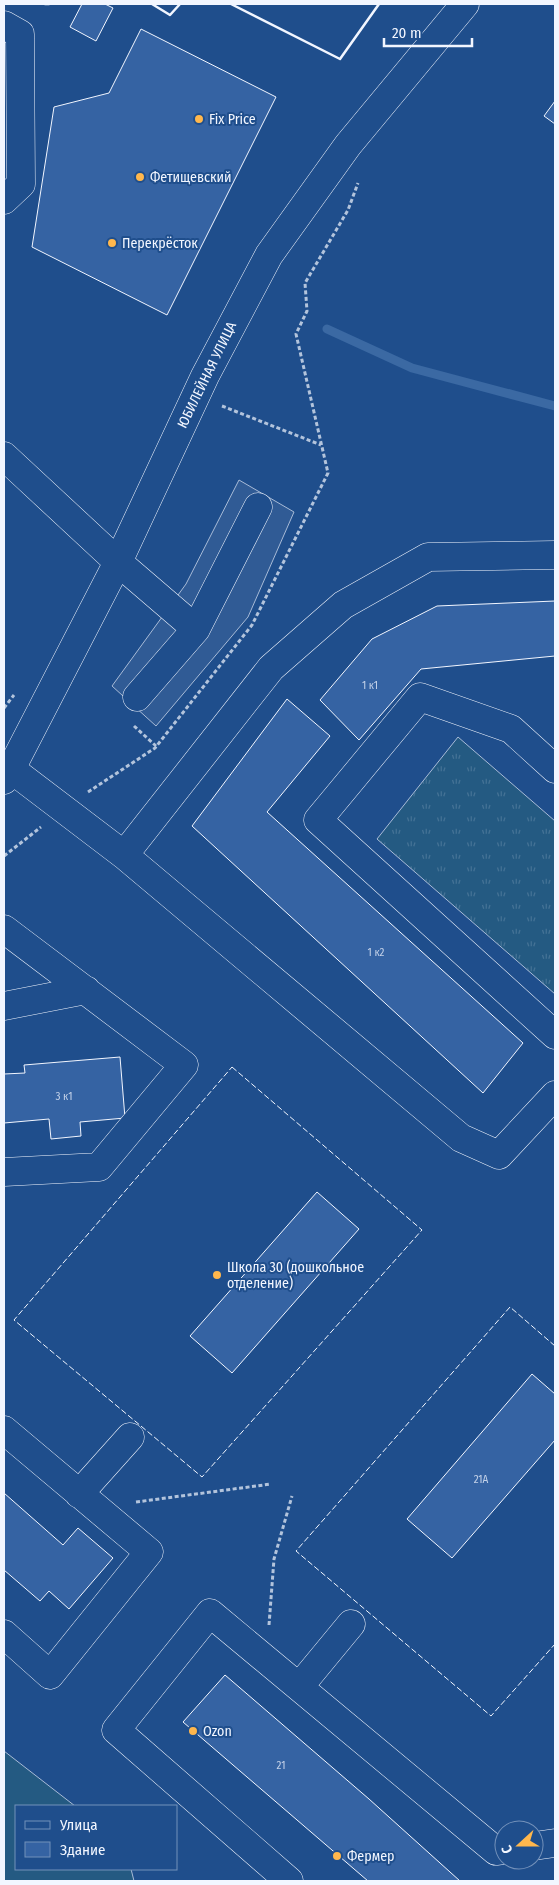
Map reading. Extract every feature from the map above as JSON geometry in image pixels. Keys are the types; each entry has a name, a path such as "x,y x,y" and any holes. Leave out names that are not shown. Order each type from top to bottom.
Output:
{"street":[{"name":"ЮБИЛЕЙНАЯ УЛИЦА","path":"8,775 118,562 197,393 269,255 348,145 465,4"},
{"path":"4,24 20,34 21,154 21,184 4,200"},
{"path":"4,456 118,562 196,629"},
{"path":"137,697 196,629 258,507"},
{"path":"124,855 271,668 343,605 428,557 555,555"},
{"path":"555,769 511,730 420,697 318,820 555,1035"},
{"path":"8,775 124,855 461,1138 499,1155 555,1095"},
{"path":"4,929 184,1065 99,1167 4,1172"},
{"path":"4,1006 86,990"},
{"path":"4,1430 149,1552 50,1675 4,1634"},
{"path":"87,1501 130,1437"},
{"path":"289,1881 116,1730 210,1613 494,1848"},
{"path":"299,1687 351,1624"}],"path":[{"path":"197,393 224,407 322,446"},
{"path":"4,708 16,694"},
{"path":"4,856 26,840"},
{"path":"87,1501 271,1484"},
{"path":"266,1660 274,1559 292,1496"}],"green space":[{"path":"458,737 555,821 555,994 377,839"},
{"path":"4,1751 74,1805 15,1805 15,1870 131,1870 134,1881 4,1881"}],"shaded area":[{"path":"239,480 294,512 248,617 156,726 112,686 186,584"}],"building":[{"path":"82,4 105,4 113,8 96,41 70,27"},
{"name":"Фетищевский","path":"141,29 276,97 167,315 32,247 54,107 109,93"},
{"path":"555,101 555,124 544,116"},
{"path":"555,601 555,656 421,669 359,740 320,700 372,639 437,606"},
{"path":"287,699 330,736 267,812 523,1043 483,1093 192,826"},
{"path":"120,1057 125,1118 80,1122 81,1136 51,1139 49,1119 4,1123 4,1074 25,1073 24,1065"},
{"path":"317,1192 359,1229 232,1373 190,1336"},
{"path":"532,1374 555,1394 555,1440 452,1558 407,1519"},
{"path":"4,1493 63,1545 78,1528 113,1558 69,1609 49,1591 40,1601 4,1570"},
{"path":"225,1675 369,1799 460,1881 368,1881 183,1722"}],"waterway":[{"path":"327,329 412,368 555,406"}],"fence":[{"path":"232,1067 422,1230 202,1477 14,1320 232,1067"},
{"path":"555,1346 510,1307 296,1551 491,1716 555,1644"}],"wall":[{"path":"152,4 170,15 180,4"},
{"path":"231,4 340,59 379,4"}],"place":[{"name":"Fix Price","path":"199,119"},
{"name":"Фетищевский","path":"140,177"},
{"name":"Перекрёсток","path":"112,243"},
{"name":"Школа 30 (дошкольное отделение)","path":"217,1275"},
{"name":"Ozon","path":"193,1731"},
{"name":"Фермер","path":"337,1856"}]}
